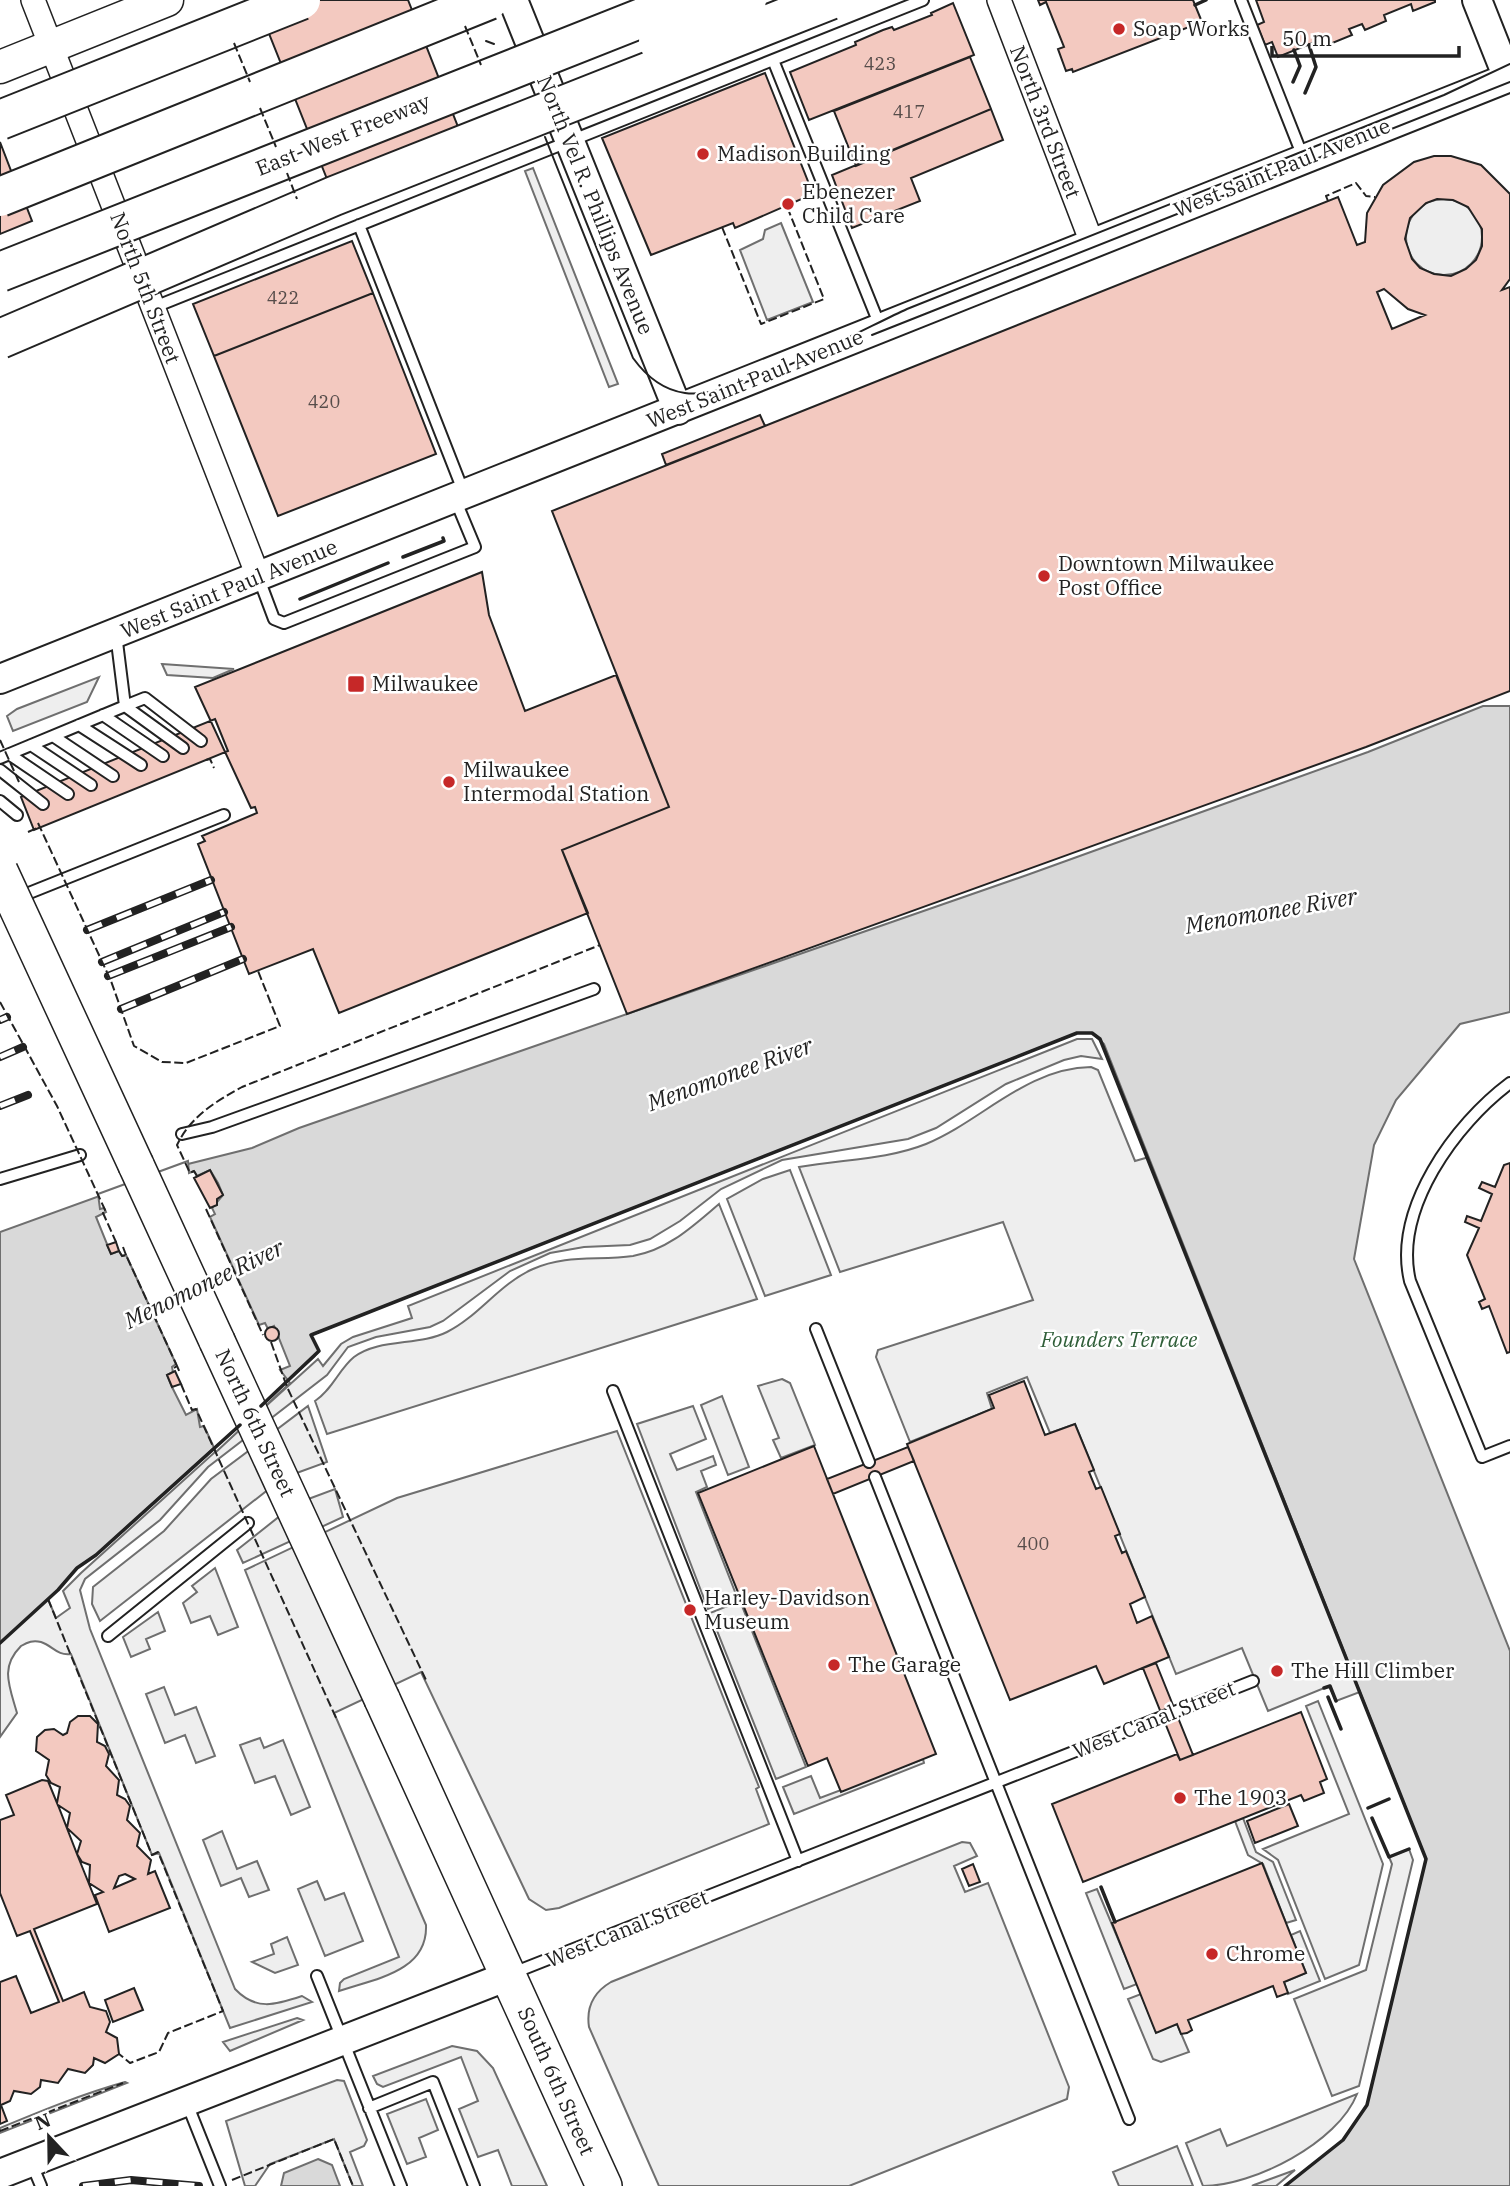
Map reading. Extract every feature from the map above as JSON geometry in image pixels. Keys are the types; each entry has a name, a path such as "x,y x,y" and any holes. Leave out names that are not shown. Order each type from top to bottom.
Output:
{"highway":[{"path":"0,120 301,0"},
{"path":"0,197 489,0"},
{"name":"East-West Freeway","path":"0,272 687,0"},
{"path":"334,197 747,0"},
{"path":"0,339 334,197 830,0"}],"main road":[{"path":"0,67 167,0"},
{"name":"North 6th Street","path":"0,871 508,1976"},
{"name":"South 6th Street","path":"508,1976 604,2186"}],"street":[{"name":"North 5th Street","path":"33,0 258,576"},
{"name":"North Vel R. Phillips Avenue","path":"513,0 678,410"},
{"name":"North 3rd Street","path":"999,0 1092,243"},
{"path":"1477,0 1509,79"},
{"name":"West Saint Paul Avenue","path":"0,679 1509,79"},
{"name":"West Canal Street","path":"0,2174 36,2174 186,2100 508,1976"}],"lane":[{"path":"152,308 923,0"},
{"path":"1241,0 1304,159"},
{"path":"773,60 881,328"},
{"path":"258,576 274,619 284,622 475,547 460,497 359,225"},
{"path":"116,634 125,706 183,748"},
{"path":"4,756 145,698 201,741"},
{"path":"103,715 163,756"},
{"path":"79,725 141,765"},
{"path":"54,736 113,776"},
{"path":"31,745 91,786"},
{"path":"4,756 68,794"},
{"path":"0,770 43,804"},
{"path":"0,801 18,815"},
{"path":"0,905 224,815"},
{"path":"182,1134 212,1128 594,989"},
{"path":"1510,1083 1471,1116 1432,1170 1409,1230 1406,1253 1410,1281 1482,1457 1510,1446"},
{"path":"0,1179 80,1155"},
{"path":"817,1329 869,1462"},
{"path":"613,1391 798,1861"},
{"path":"875,1477 1129,2119"},
{"path":"108,1636 248,1523"},
{"name":"West Canal Street","path":"508,1976 1253,1681"},
{"path":"317,1976 401,2186"},
{"path":"369,2108 433,2082 474,2186"},
{"path":"186,2100 220,2186"}],"green space":[{"path":"533,168 618,384 609,387 525,171"},
{"path":"1437,199 1451,199 1465,205 1476,216 1480,222 1480,252 1471,264 1459,273 1437,275 1423,269 1412,258 1406,244 1406,230 1412,216 1423,205"},
{"path":"781,223 813,302 767,320 740,250 763,239 765,230"},
{"path":"162,664 234,669 213,678 167,675"},
{"path":"99,677 87,702 13,731 7,716 17,709"},
{"path":"1077,1039 1092,1039 1102,1059 1081,1056 1064,1060 1006,1084 936,1128 908,1139 782,1160 721,1189 680,1221 650,1239 630,1245 584,1247 550,1253 510,1271 443,1321 430,1327 376,1337 348,1347 327,1375 208,1467 160,1520 85,1579 80,1590 90,1629 235,1989 258,2003 274,2004 302,1996 312,2002 230,2028 159,1853 152,1855 71,1654 62,1654 38,1641 21,1646 14,1654 10,1661 8,1677 17,1713 0,1737 0,1643 48,1599 56,1618 70,1608 63,1591 318,1359 323,1366 341,1344 353,1337 412,1318 408,1306"},
{"name":"Founders Terrace","path":"1091,1067 1098,1070 1135,1161 1149,1157 1360,1692 1336,1701 1329,1686 1268,1711 1242,1648 1176,1674 1075,1424 1050,1433 1027,1377 987,1393 992,1409 910,1442 876,1357 878,1350 1033,1300 1003,1222 840,1272 799,1167 880,1156 926,1144 1046,1076"},
{"path":"790,1170 831,1275 765,1296 727,1199 763,1179"},
{"path":"719,1204 757,1299 327,1434 315,1401 327,1391 349,1362 364,1351 447,1332 469,1318 521,1275 545,1264 646,1253 669,1243"},
{"path":"782,1379 790,1383 815,1445 781,1458 773,1440 779,1438 758,1386"},
{"path":"722,1396 749,1467 728,1475 701,1405"},
{"path":"308,1406 327,1462 283,1478 100,1621 92,1604 93,1587 164,1531 211,1479"},
{"path":"693,1406 706,1439 670,1454 677,1470 713,1456 716,1465 701,1471 707,1487 696,1492 737,1597 708,1609 637,1424"},
{"path":"617,1431 759,1787 756,1789 769,1824 559,1908 546,1910 529,1899 421,1672 334,1713 426,1925 424,1941 409,1963 382,1977 339,1991 340,1983 344,1979 399,1957 245,1570 397,1498"},
{"path":"335,1489 343,1517 243,1563 237,1550 295,1504"},
{"path":"215,1568 238,1627 218,1635 210,1616 191,1623 183,1603 197,1592 192,1586"},
{"path":"740,1601 806,1767 776,1779 710,1613"},
{"path":"158,1612 165,1631 146,1639 150,1649 131,1657 123,1637"},
{"path":"164,1687 175,1715 196,1707 215,1756 196,1763 185,1735 165,1743 146,1694"},
{"path":"1318,1701 1383,1864 1359,1965 1325,1979 1278,1860 1263,1849 1349,1814 1306,1706"},
{"path":"260,1738 264,1748 283,1740 310,1807 291,1815 275,1776 255,1783 240,1745"},
{"path":"923,1759 924,1763 794,1814 783,1787 811,1776 820,1798"},
{"path":"1243,1818 1256,1852 1273,1862 1296,1920 1286,1923 1263,1864 1248,1855 1235,1821"},
{"path":"222,1831 237,1869 257,1861 269,1890 249,1897 241,1878 221,1886 203,1840"},
{"path":"962,1842 970,1843 977,1856 954,1866 965,1892 988,1883 1069,2087 1067,2099 849,2186 659,2186 589,2027 590,2007 600,1990 611,1982"},
{"path":"1409,1849 1413,1860 1359,2086 1332,2096 1294,1999 1366,1970 1392,1864 1389,1857"},
{"path":"317,1881 325,1900 344,1893 363,1941 325,1956 298,1889"},
{"path":"1097,1889 1137,1984 1124,1989 1086,1893"},
{"path":"1300,1931 1320,1981 1288,1994 1284,1982 1306,1973 1291,1935"},
{"path":"287,1937 298,1965 275,1973 252,1962 274,1954 271,1944"},
{"path":"1141,1994 1156,2032 1177,2024 1189,2052 1161,2062 1153,2059 1128,1999"},
{"path":"297,2018 303,2020 230,2051 223,2042"},
{"path":"452,2046 477,2051 493,2068 547,2186 512,2186 498,2150 478,2157 459,2109 478,2101 461,2057 383,2087 377,2084 373,2076"},
{"path":"337,2080 344,2081 367,2140 364,2146 350,2152 363,2186 353,2186 334,2139 270,2164 255,2186 245,2186 226,2121"},
{"path":"127,2083 0,2133 0,2128 31,2115"},
{"path":"1357,2094 1347,2112 1332,2129 1292,2158 1245,2179 1203,2186 1186,2143 1220,2129 1227,2146"},
{"path":"426,2099 438,2130 419,2138 426,2157 407,2164 387,2114"},
{"path":"1177,2146 1193,2186 1119,2186 1113,2172"},
{"path":"1295,2170 1276,2186 1252,2186 1254,2185"}],"water":[{"name":"Menomonee River","path":"1483,706 1510,706 1510,1012 1460,1024 1396,1100 1374,1145 1354,1259 1510,1651 1510,2186 1285,2186 1343,2140 1367,2105 1426,1859 1104,1044 1092,1033 1077,1033 311,1335 319,1351 314,1357 96,1555 77,1568 58,1590 0,1643 0,1232 188,1164 252,1148 299,1128 1027,875 1368,752"},
{"path":"318,2159 332,2165 340,2186 281,2186 284,2173"}],"pier":[{"path":"188,1161 189,1173 194,1171 197,1176 210,1170 218,1183 223,1195 212,1208 215,1214 210,1217 259,1325 265,1323 268,1329 274,1326 290,1366 280,1370 290,1383 216,1452 204,1426 200,1427 197,1409 186,1415 167,1375 173,1372 172,1367 176,1364 126,1255 122,1256 119,1251 111,1254 96,1217 106,1212 104,1208 100,1209 98,1194"}],"building":[{"path":"316,0 408,0 462,137 331,189 264,21"},
{"name":"Soap Works","path":"1038,0 1193,0 1202,22 1073,72 1072,69 1066,71 1058,49 1064,47 1046,2 1040,5"},
{"path":"1256,0 1435,2 1413,11 1411,4 1384,15 1386,21 1365,30 1362,24 1349,29 1352,35 1330,44 1327,37 1278,57 1272,42 1265,45 1257,25 1264,22"},
{"path":"953,3 974,55 809,120 790,72 856,45 855,42 883,30 892,27 894,30 932,15 931,13"},
{"path":"970,57 991,109 856,166 834,111"},
{"name":"Madison Building","path":"765,73 813,194 735,228 733,223 651,255 602,138"},
{"path":"991,109 1003,140 911,178 920,201 852,228 832,175"},
{"path":"0,142 13,176 0,182"},
{"name":"Downtown Milwaukee Post Office","path":"1434,156 1451,156 1481,165 1510,194 1510,279 1502,290 1510,287 1510,691 1366,747 627,1014 562,850 669,807 552,511 1338,197 1357,245 1365,242 1367,213 1383,185 1414,162","holes":["1437,199 1453,200 1468,207 1482,229 1482,246 1476,260 1466,269 1451,276 1434,274 1420,268 1412,259 1405,239 1410,218 1426,203","1384,289 1408,309 1425,315 1392,329 1377,292"]},
{"path":"18,185 32,221 0,234 0,193"},
{"path":"352,241 373,293 214,356 193,304"},
{"path":"373,293 436,454 278,516 214,356"},
{"path":"760,415 765,426 666,465 662,454"},
{"name":"Milwaukee Intermodal Station","path":"482,572 489,615 525,711 616,675 669,807 562,850 588,913 339,1013 313,949 249,974 198,844 205,841 202,836 257,813 255,807 251,808 195,687"},
{"path":"215,719 228,751 34,830 21,797"},
{"path":"1510,1163 1510,1352 1507,1353 1489,1306 1482,1309 1479,1302 1485,1299 1467,1255 1479,1228 1465,1222 1467,1216 1481,1221 1492,1194 1479,1188 1482,1182 1495,1187 1504,1165"},
{"path":"210,1170 223,1195 217,1199 217,1205 210,1208 194,1178"},
{"path":"116,1242 119,1251 111,1254 107,1245"},
{"path":"272,1327 277,1329 277,1339 272,1341 267,1339 265,1334 267,1329"},
{"path":"175,1371 181,1384 172,1387 167,1375"},
{"path":"1024,1381 1045,1435 1075,1424 1094,1470 1089,1472 1096,1489 1101,1487 1120,1534 1115,1536 1122,1553 1126,1551 1145,1597 1130,1604 1137,1623 1152,1616 1169,1657 1104,1684 1096,1666 1010,1700 907,1444 994,1408 989,1395"},
{"name":"The Garage","path":"814,1446 936,1754 841,1792 827,1758 808,1766 698,1493"},
{"path":"908,1447 914,1461 833,1494 827,1479"},
{"path":"1156,1663 1193,1755 1180,1760 1143,1668"},
{"name":"The 1903","path":"1301,1712 1327,1779 1320,1782 1324,1793 1304,1801 1301,1795 1083,1882 1052,1804 1177,1754 1180,1760"},
{"path":"78,1716 90,1716 98,1724 97,1742 105,1746 109,1754 106,1766 119,1780 117,1795 125,1799 130,1806 127,1820 140,1833 137,1846 151,1860 148,1874 155,1871 170,1908 109,1932 95,1895 103,1892 89,1883 90,1865 82,1862 77,1854 97,1904 34,1929 63,2001 84,1992 90,2007 106,2011 110,2022 106,2032 117,2038 119,2054 105,2063 94,2058 93,2065 85,2073 68,2069 58,2083 41,2080 40,2087 31,2094 14,2091 10,2101 1,2105 7,2121 0,2124 0,1982 16,1976 31,2013 59,2002 30,1931 17,1936 0,1893 0,1820 14,1815 6,1795 42,1780 48,1781 57,1803 60,1787 51,1783 46,1775 49,1760 36,1751 37,1737 45,1730 54,1729 63,1735 67,1733 70,1722","holes":["58,1805 70,1813 67,1828 81,1841 77,1854","125,1874 135,1879 114,1888 119,1876"]},
{"path":"1289,1804 1298,1826 1255,1843 1247,1821"},
{"name":"Chrome","path":"1262,1863 1306,1973 1284,1982 1288,1993 1277,1997 1273,1986 1188,2020 1192,2030 1187,2033 1181,2034 1177,2024 1156,2033 1112,1923"},
{"path":"973,1864 980,1882 969,1886 962,1869"},
{"path":"134,1988 143,2010 113,2022 105,2000"}],"tram line":[{"path":"486,41 494,44"},
{"path":"545,137 633,358 649,376 669,389 685,393 706,393 733,386 796,362 907,309 1444,95 1510,64"},
{"path":"872,335 1510,82"}],"railway":[{"path":"87,930 211,880"},
{"path":"102,962 224,912"},
{"path":"108,976 231,927"},
{"path":"121,1009 243,959"},
{"path":"0,1020 7,1017"},
{"path":"0,1057 23,1047"},
{"path":"0,1106 28,1095"},
{"path":"83,2186 131,2180 199,2186"}],"fence":[{"path":"465,26 481,65"},
{"path":"234,43 250,82"},
{"path":"260,108 276,147"},
{"path":"287,173 297,199"},
{"path":"1328,201 1326,196 1356,183 1366,196 1375,197"},
{"path":"722,227 761,324 824,299 786,204"},
{"path":"0,740 19,782"},
{"path":"206,760 210,759 214,768"},
{"path":"38,823 111,981 134,1046 162,1062 186,1063 280,1026 258,971"},
{"path":"28,832 37,828"},
{"path":"197,1176 194,1171 190,1173 177,1145 197,1118 213,1104 242,1087 600,945"},
{"path":"0,1002 57,1106 106,1212 103,1213 116,1242"},
{"path":"206,1209 263,1335"},
{"path":"123,1247 126,1255"},
{"path":"119,1251 122,1256 126,1255 177,1366"},
{"path":"271,1342 287,1387 426,1680"},
{"path":"174,1368 177,1366 180,1373"},
{"path":"181,1384 192,1410 196,1409 337,1720"},
{"path":"48,1599 152,1855 158,1852 223,2011 168,2033 159,2052 130,2063 119,2054"},
{"path":"0,2131 123,2083"},
{"path":"232,2180 334,2139 353,2186"}],"wall":[{"path":"1195,5 1206,0"},
{"path":"1305,93 1316,67 1309,45"},
{"path":"1293,82 1300,66 1294,50"},
{"path":"403,557 444,541 443,538"},
{"path":"300,599 388,563"},
{"path":"261,1406 319,1351 311,1335 1077,1033 1092,1033 1100,1039 1426,1859 1367,2105 1343,2140 1285,2186"},
{"path":"0,1643 58,1590 77,1568 96,1555 240,1425"},
{"path":"1324,1688 1330,1686 1336,1701"},
{"path":"1328,1697 1341,1729"},
{"path":"1368,1808 1389,1799"},
{"path":"1372,1818 1389,1857 1409,1849"},
{"path":"1101,1887 1115,1922"}],"place":[{"name":"Soap Works","path":"1119,29"},
{"name":"Madison Building","path":"703,154"},
{"name":"Ebenezer Child Care","path":"788,204"},
{"name":"Downtown Milwaukee Post Office","path":"1044,576"},
{"name":"Milwaukee","path":"356,684"},
{"name":"Milwaukee Intermodal Station","path":"449,782"},
{"name":"Harley-Davidson Museum","path":"690,1610"},
{"name":"The Garage","path":"834,1665"},
{"name":"The Hill Climber","path":"1277,1671"},
{"name":"The 1903","path":"1180,1798"},
{"name":"Chrome","path":"1212,1954"}]}
